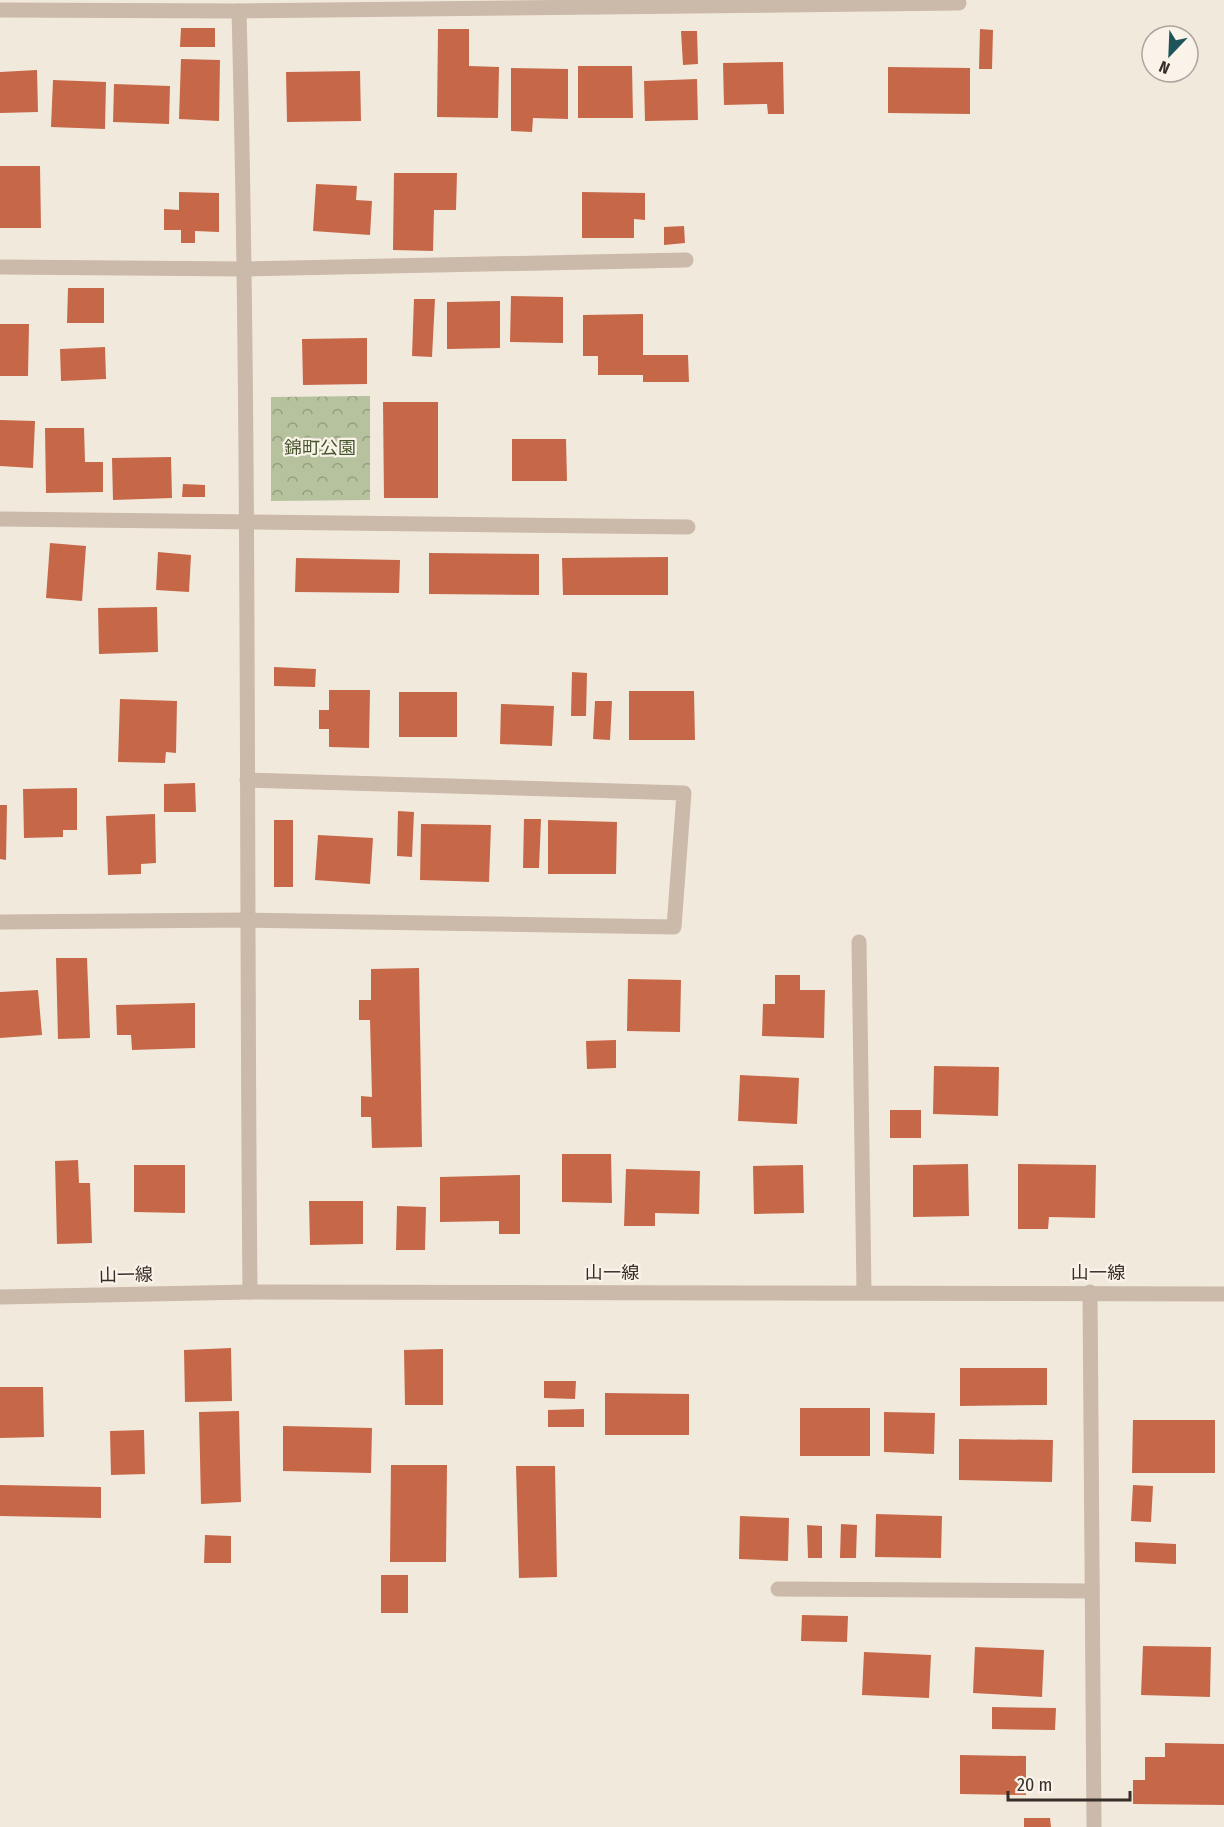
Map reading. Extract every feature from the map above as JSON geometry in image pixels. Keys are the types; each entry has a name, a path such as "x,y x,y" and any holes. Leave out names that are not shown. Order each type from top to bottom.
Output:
{"street":[{"path":"0,10 239,11 959,3"},
{"path":"239,11 245,269 246,920 250,1292"},
{"path":"0,267 245,269 686,260"},
{"path":"0,519 245,520 688,527"},
{"path":"0,922 246,920 674,927 684,793 247,780"},
{"path":"859,942 864,1292"},
{"name":"山一線","path":"0,1297 250,1292 1224,1294"},
{"path":"1090,1292 1094,1827"},
{"path":"778,1589 1092,1591"}],"green space":[{"name":"錦町公園","path":"370,396 370,500 271,501 271,397"}],"building":[{"path":"181,28 215,28 215,47 180,47"},
{"path":"438,29 469,29 469,66 499,67 498,118 437,117"},
{"path":"980,29 993,30 992,69 979,69"},
{"path":"681,31 697,31 698,64 683,65"},
{"path":"181,59 220,60 219,121 179,119"},
{"path":"783,62 784,114 768,114 767,104 724,105 723,63"},
{"path":"578,66 632,66 633,118 578,118"},
{"path":"888,67 970,68 970,114 888,113"},
{"path":"511,68 568,69 568,119 533,118 532,132 511,131"},
{"path":"37,70 38,112 0,113 0,72"},
{"path":"360,71 361,121 287,122 286,72"},
{"path":"697,79 698,120 645,121 644,81"},
{"path":"53,80 106,82 105,129 51,127"},
{"path":"114,84 170,86 169,124 113,122"},
{"path":"0,166 40,166 41,228 0,228"},
{"path":"394,173 457,173 456,210 434,210 433,251 393,250"},
{"path":"316,184 357,186 356,200 372,201 370,235 313,231"},
{"path":"179,192 219,193 219,232 195,231 195,243 181,243 181,230 164,230 164,209 179,210"},
{"path":"582,192 645,193 645,220 634,219 634,238 582,238"},
{"path":"684,226 685,243 664,245 664,227"},
{"path":"68,288 104,288 104,323 67,323"},
{"path":"511,296 563,297 563,343 510,342"},
{"path":"414,299 435,299 432,357 412,356"},
{"path":"500,301 500,348 447,349 447,302"},
{"path":"643,314 643,355 688,355 689,382 643,382 643,375 598,375 598,356 583,356 583,315"},
{"path":"0,324 29,324 28,376 0,376"},
{"path":"367,338 367,384 303,385 302,339"},
{"path":"105,347 106,379 61,381 60,349"},
{"path":"383,402 438,402 438,498 384,498"},
{"path":"0,420 35,421 33,468 0,466"},
{"path":"45,428 84,428 85,462 103,462 103,492 46,493"},
{"path":"512,439 566,439 567,481 512,481"},
{"path":"171,457 172,498 113,500 112,458"},
{"path":"183,484 205,485 205,497 182,497"},
{"path":"50,543 86,546 82,601 46,598"},
{"path":"158,552 191,555 189,592 156,590"},
{"path":"429,553 539,554 539,595 429,594"},
{"path":"668,557 668,595 563,595 562,558"},
{"path":"296,558 400,560 399,593 295,592"},
{"path":"157,607 158,652 99,654 98,608"},
{"path":"274,667 316,669 315,687 274,686"},
{"path":"572,672 587,673 586,716 571,716"},
{"path":"329,690 370,690 369,748 329,747 329,729 319,729 319,710 329,710"},
{"path":"629,691 694,691 695,740 629,740"},
{"path":"399,692 457,692 457,737 399,737"},
{"path":"120,699 177,701 176,753 166,752 165,763 118,762"},
{"path":"595,701 612,701 610,740 593,739"},
{"path":"501,704 554,706 552,746 500,744"},
{"path":"195,783 196,812 164,812 164,784"},
{"path":"77,788 77,830 63,830 63,837 24,838 23,789"},
{"path":"0,805 7,805 6,860 0,859"},
{"path":"398,811 414,812 412,857 397,856"},
{"path":"155,814 156,863 141,864 141,874 108,875 106,816"},
{"path":"524,819 541,819 539,868 523,868"},
{"path":"274,820 293,820 293,887 274,887"},
{"path":"548,820 617,822 616,874 548,874"},
{"path":"421,824 491,825 489,882 420,880"},
{"path":"318,835 373,838 370,884 315,880"},
{"path":"56,958 87,958 90,1038 58,1039"},
{"path":"419,968 422,1147 372,1148 371,1117 361,1117 361,1096 372,1097 370,1020 359,1020 359,1000 371,1000 371,969"},
{"path":"775,975 800,975 800,990 825,990 824,1038 762,1036 763,1004 775,1004"},
{"path":"628,979 681,980 680,1032 627,1031"},
{"path":"38,990 42,1035 0,1038 0,992"},
{"path":"195,1003 195,1048 132,1050 131,1035 117,1035 116,1005"},
{"path":"616,1040 616,1068 587,1069 586,1041"},
{"path":"934,1066 999,1067 998,1116 933,1114"},
{"path":"740,1075 799,1078 797,1124 738,1121"},
{"path":"890,1110 921,1110 921,1138 890,1138"},
{"path":"562,1154 611,1154 612,1203 562,1202"},
{"path":"78,1160 79,1183 90,1183 92,1243 57,1244 55,1161"},
{"path":"968,1164 969,1216 913,1217 913,1165"},
{"path":"1018,1164 1096,1165 1095,1218 1049,1217 1048,1229 1018,1229"},
{"path":"134,1165 185,1165 185,1213 134,1212"},
{"path":"803,1165 804,1213 754,1214 753,1166"},
{"path":"626,1169 700,1171 699,1214 655,1213 655,1226 624,1226"},
{"path":"520,1175 520,1234 499,1234 499,1221 440,1222 440,1177"},
{"path":"309,1201 363,1201 363,1244 310,1245"},
{"path":"397,1206 426,1207 425,1250 396,1250"},
{"path":"231,1348 232,1401 185,1402 184,1350"},
{"path":"443,1349 443,1405 405,1405 404,1350"},
{"path":"960,1368 1047,1368 1047,1405 960,1406"},
{"path":"544,1381 576,1381 575,1399 544,1398"},
{"path":"0,1387 43,1387 44,1437 0,1438"},
{"path":"605,1393 689,1394 689,1435 605,1435"},
{"path":"800,1408 870,1408 870,1456 800,1456"},
{"path":"584,1409 584,1427 548,1427 548,1410"},
{"path":"239,1411 241,1502 201,1504 199,1412"},
{"path":"884,1412 935,1413 934,1454 884,1452"},
{"path":"1133,1420 1215,1420 1215,1473 1132,1473"},
{"path":"283,1426 372,1428 371,1473 283,1471"},
{"path":"144,1430 145,1474 111,1475 110,1431"},
{"path":"959,1439 1053,1440 1052,1482 959,1480"},
{"path":"391,1465 447,1465 446,1562 390,1562"},
{"path":"516,1466 555,1466 557,1577 519,1578"},
{"path":"0,1485 101,1487 101,1518 0,1516"},
{"path":"1133,1485 1153,1486 1151,1522 1131,1521"},
{"path":"876,1514 942,1516 941,1558 875,1557"},
{"path":"740,1516 789,1518 788,1561 739,1559"},
{"path":"841,1524 857,1525 856,1558 840,1558"},
{"path":"807,1525 822,1526 822,1558 808,1558"},
{"path":"205,1535 231,1536 231,1563 204,1563"},
{"path":"1135,1542 1176,1544 1176,1564 1135,1562"},
{"path":"381,1575 408,1575 408,1613 381,1613"},
{"path":"802,1615 848,1616 847,1642 801,1641"},
{"path":"1143,1646 1211,1647 1210,1697 1141,1695"},
{"path":"975,1647 1044,1650 1042,1697 973,1693"},
{"path":"864,1652 931,1655 929,1698 862,1695"},
{"path":"992,1707 1056,1708 1055,1730 992,1729"},
{"path":"1165,1743 1224,1744 1224,1805 1133,1804 1133,1780 1145,1780 1145,1757 1165,1757"},
{"path":"960,1755 1026,1756 1026,1795 960,1794"},
{"path":"1024,1818 1050,1818 1051,1827 1024,1827"}]}
